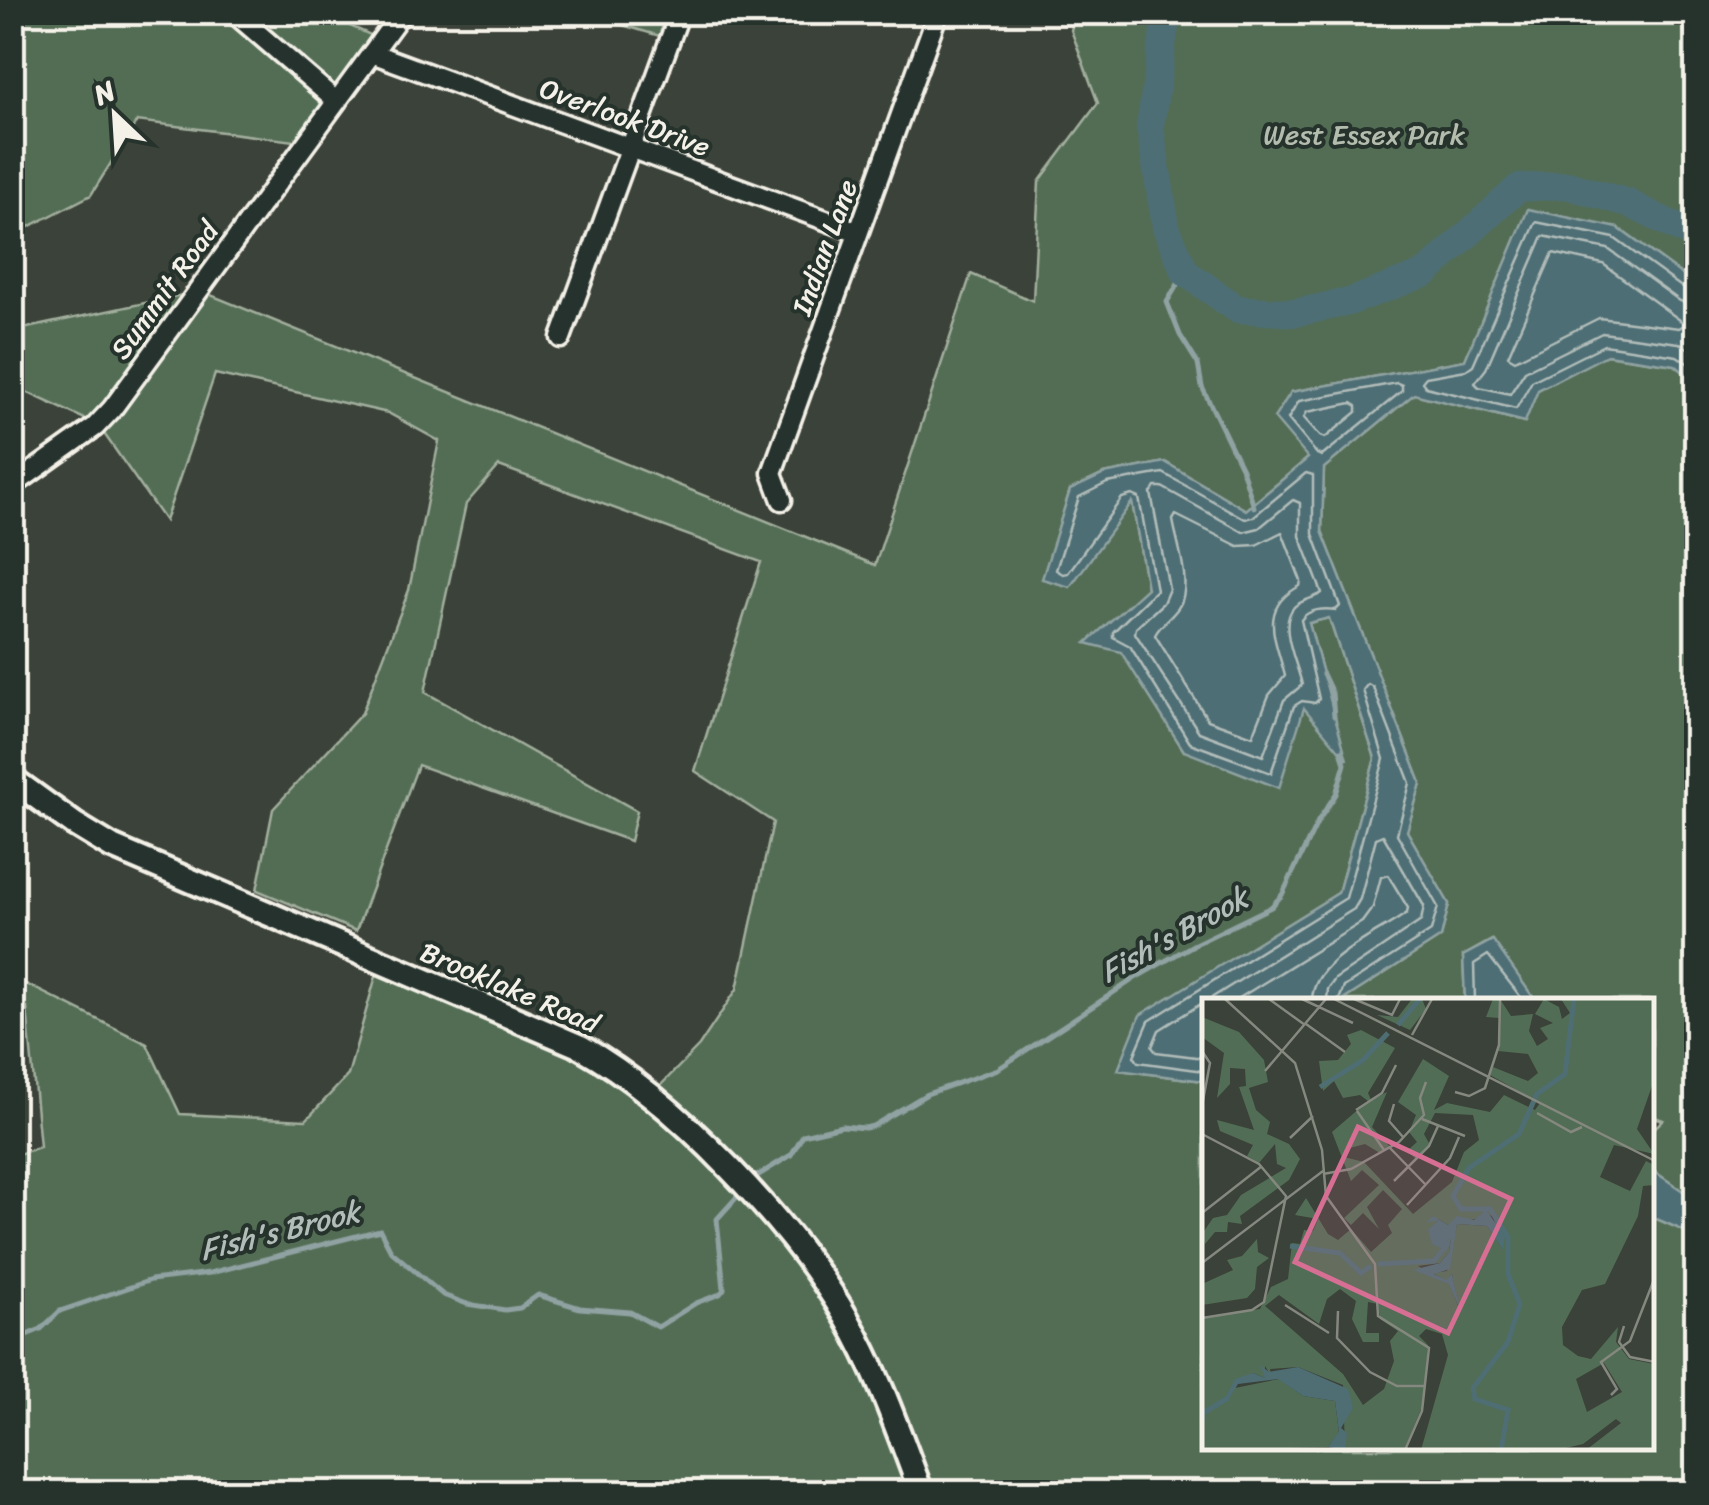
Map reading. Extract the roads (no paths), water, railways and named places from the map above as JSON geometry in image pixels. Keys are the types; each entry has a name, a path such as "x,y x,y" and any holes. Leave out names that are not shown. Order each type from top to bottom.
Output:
{"street":[{"path":"233,12 336,102"},
{"path":"372,53 402,12"},
{"path":"561,338 680,12"},
{"name":"Indian Lane","path":"782,500 772,473 938,12"},
{"name":"Summit Road","path":"12,486 95,427 112,409 372,53"},
{"name":"Overlook Drive","path":"372,53 858,232"},
{"name":"Brooklake Road","path":"12,779 112,847 582,1047 640,1085 762,1206 832,1294 867,1357 921,1492"}],"water":[{"path":"1528,209 1618,228 1696,285 1696,382 1675,365 1607,355 1538,390 1525,422 1414,394 1324,468 1322,531 1421,783 1407,831 1449,904 1441,937 1346,998 1202,998 1202,1081 1118,1070 1140,1015 1338,893 1375,758 1329,618 1309,623 1347,760 1304,708 1279,788 1184,751 1121,652 1086,643 1147,588 1132,502 1070,587 1042,579 1070,490 1104,474 1165,462 1246,510 1308,458 1274,418 1291,392 1465,360"},
{"path":"1493,940 1534,998 1465,998 1463,956"},
{"path":"1654,1171 1696,1200 1696,1236 1654,1218"}],"waterway":[{"path":"1167,12 1150,127 1166,227 1185,272 1237,309 1294,313 1349,302 1426,273 1518,188 1567,185 1628,203 1696,237"},
{"name":"Fish's Brook","path":"1185,272 1167,302 1180,335 1198,364 1202,387 1242,469 1254,507"},
{"name":"Fish's Brook","path":"1323,674 1332,693 1334,716"},
{"name":"Fish's Brook","path":"757,1176 791,1155 803,1135 842,1126 873,1126 927,1094 998,1069 1137,977 1271,907 1282,895 1318,821 1336,794 1345,764 1341,751"},
{"name":"Fish's Brook","path":"12,1341 41,1329 60,1311 151,1280 210,1273 380,1230 391,1251 443,1295 467,1304 505,1310 520,1308 538,1295 580,1308 630,1312 658,1327 724,1289 717,1219 736,1198"}],"park label":[{"name":"West Essex Park","path":"1364,134"}]}
